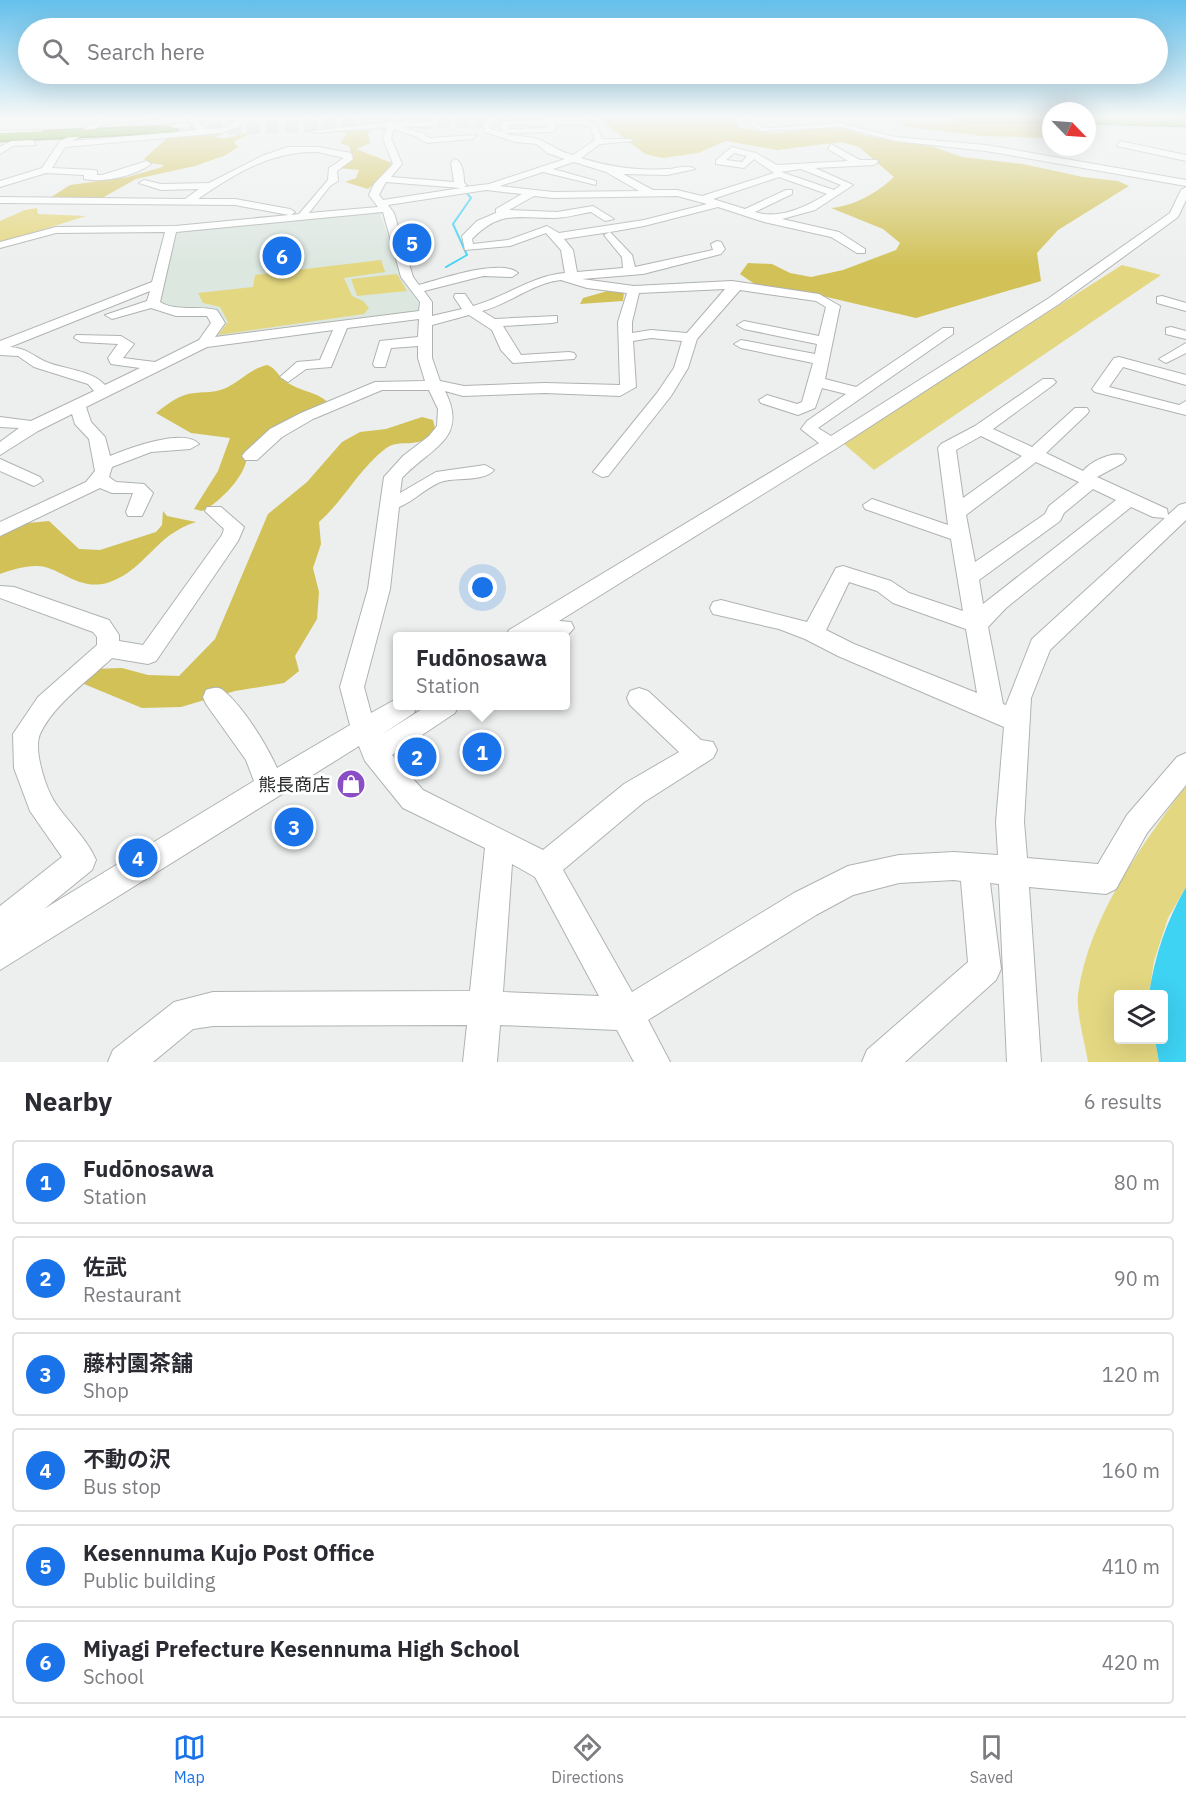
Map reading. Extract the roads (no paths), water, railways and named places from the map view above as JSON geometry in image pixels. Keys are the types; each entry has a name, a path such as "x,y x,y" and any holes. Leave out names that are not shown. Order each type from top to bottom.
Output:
{"street":[{"path":"0,184 45,170 94,173 87,177 103,178 136,168"},
{"path":"228,168 218,172 235,174"},
{"path":"187,202 210,186 247,168"},
{"path":"307,215 304,213 327,184 333,181 332,170 336,168"},
{"path":"395,168 377,186 374,195 389,213 407,277 426,302 425,358 434,385 446,409 445,426 435,440 409,460 393,477 388,504 380,590 352,687 369,742 413,799 500,841 545,867 653,1062"},
{"path":"457,168 459,184"},
{"path":"491,187 545,168"},
{"path":"601,168 609,170 686,213"},
{"path":"746,168 757,179 820,201"},
{"path":"773,168 834,193"},
{"path":"703,199 789,168"},
{"path":"768,220 811,208 848,184 809,168"},
{"path":"851,168 864,176"},
{"path":"1098,168 1186,183"},
{"path":"541,169 593,183"},
{"path":"609,170 667,172 690,169"},
{"path":"386,178 459,184 470,189"},
{"path":"144,183 161,187 210,186"},
{"path":"0,245 56,230 171,229 383,206 491,187 552,195 677,193 768,220 835,234 861,251"},
{"path":"524,632 831,444 1180,217 1186,190"},
{"path":"504,213 500,211 533,192"},
{"path":"745,213 796,194"},
{"path":"608,195 635,216"},
{"path":"0,200 253,204 307,215"},
{"path":"557,237 635,216 686,213 718,204"},
{"path":"557,215 544,230 510,243 469,248 466,238 481,223 504,213 557,215 593,209 609,219"},
{"path":"153,303 171,229"},
{"path":"544,230 557,237 567,250 567,276"},
{"path":"610,235 628,257 629,271"},
{"path":"34,481 1,452 32,428 204,343 342,325 427,318 468,311 491,305 546,278 629,271 705,256 719,249 717,244"},
{"path":"417,289 483,272 512,273"},
{"path":"567,276 587,284 634,290 732,285 829,302 833,306 824,341 818,382 809,405 798,410 767,400"},
{"path":"0,346 157,284"},
{"path":"602,472 663,396 681,368 690,338 733,291 735,288 732,285"},
{"path":"251,456 276,433 307,416 380,385 434,385 463,391 545,388 620,392 628,387 625,322 634,290"},
{"path":"460,297 468,311 492,323 552,319"},
{"path":"1162,300 1186,307"},
{"path":"112,315 153,303"},
{"path":"153,303 167,313 204,311 212,313 218,323 204,343"},
{"path":"492,323 511,356 518,360 569,356"},
{"path":"288,377 302,365 326,364 342,325"},
{"path":"744,325 824,341"},
{"path":"831,444 809,429 855,392 948,331"},
{"path":"1171,331 1186,335"},
{"path":"626,338 651,334 690,338"},
{"path":"81,338 121,340 127,344 115,358 116,361 158,366"},
{"path":"380,364 385,344 425,341"},
{"path":"741,344 821,360"},
{"path":"1166,359 1186,347"},
{"path":"0,353 103,392"},
{"path":"1186,380 1119,361 1100,389 1168,409 1184,411 1186,406"},
{"path":"818,382 855,392"},
{"path":"992,710 956,513 947,448 981,430 1048,382"},
{"path":"78,405 84,424 97,437 101,472 112,487 138,488 144,493 135,512"},
{"path":"956,513 1034,455 1081,411"},
{"path":"0,422 15,422 32,428"},
{"path":"981,430 1160,513"},
{"path":"0,530 92,486 101,472 149,445 190,444"},
{"path":"969,577 1053,517 1056,510 1089,480 1093,470 1117,459"},
{"path":"388,504 406,498 436,477 484,470"},
{"path":"977,624 998,602 1129,499"},
{"path":"872,505 961,536"},
{"path":"1024,1062 1010,822 1019,698 1040,645 1186,509"},
{"path":"108,648 148,655 155,646 231,536 234,527 214,511"},
{"path":"813,633 843,573 884,586 901,598 977,624"},
{"path":"0,925 82,861 44,811 27,768 26,734 47,704 108,648 108,635 101,626 6,591"},
{"path":"721,608 783,622 813,633 846,650 1017,721"},
{"path":"215,697 239,729 268,776 269,786"},
{"path":"545,867 634,793 701,751 639,698"},
{"path":"369,742 400,710"},
{"path":"0,954 269,786 436,710"},
{"path":"125,1062 186,1014 213,1009 485,1008 627,1014 805,904 848,881 899,869 974,868 1106,879 1137,824 1186,765"},
{"path":"480,1062 500,841"},
{"path":"879,1062 985,969 974,868"}],"water":[{"path":"1186,887 1186,1062 1159,1062 1156,1044 1168,1044 1168,990 1150,990 1162,939"}],"waterway":[{"path":"446,267 467,255 453,224 471,198 465,191"}],"place":[{"name":"Kesennuma Kujo Post Office","path":"412,243"},
{"name":"Miyagi Prefecture Kesennuma High School","path":"282,256"},
{"name":"Fudōnosawa","path":"482,752"},
{"name":"佐武","path":"417,757"},
{"name":"熊長商店","path":"351,784"},
{"name":"藤村園茶舗","path":"294,827"},
{"name":"不動の沢","path":"138,858"}]}
